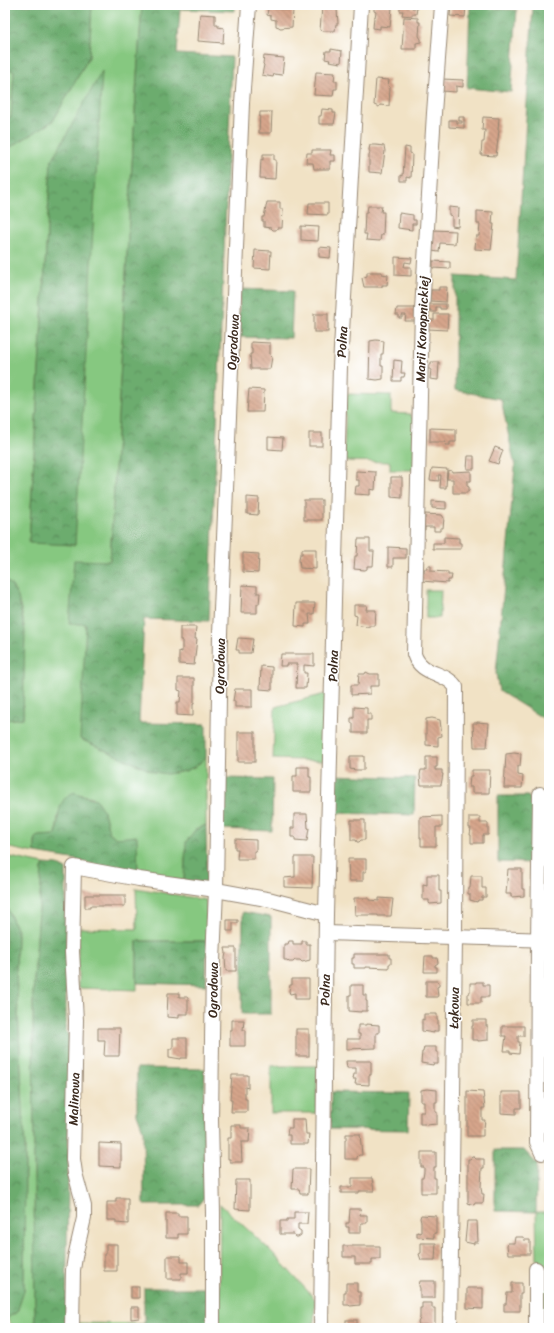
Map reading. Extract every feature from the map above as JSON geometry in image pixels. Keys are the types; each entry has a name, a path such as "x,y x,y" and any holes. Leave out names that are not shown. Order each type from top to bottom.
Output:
{"street":[{"name":"Ogrodowa","path":"213,1328 211,1120 220,634 242,103 249,5"},
{"name":"Polna","path":"321,1328 326,914 340,366 361,5"},
{"name":"Marii Konopnickiej","path":"442,5 433,120 423,303 414,654 422,667 446,679 456,687"},
{"name":"Łąkowa","path":"450,1328 455,938 456,687"},
{"path":"540,794 543,940 537,1142 542,1153"},
{"name":"Malinowa","path":"72,1328 73,1270 84,1218 84,1206 76,1178 73,1159 76,1020 72,952 74,867 139,879 216,890"},
{"path":"216,890 272,900 326,914"},
{"path":"326,933 543,940"},
{"path":"536,1269 536,1328"}],"green space":[{"path":"5,5 92,5 89,57 53,121 9,148 5,271 5,119 11,117 14,71 5,69"},
{"path":"92,5 142,5 110,561 70,624 86,623 81,739 154,772 175,773 185,771 196,766 206,757 206,825 195,830 185,859 184,881 138,875 116,838 109,832 104,812 93,797 78,794 58,815 56,835 39,836 35,838 35,853 5,847 7,831 5,825 5,720 23,718 25,643 21,609 12,588 5,579 5,271 9,148 53,121 89,57","holes":["51,162 75,545 29,542"]},
{"path":"142,5 235,5 235,11 180,9 177,54 232,57 209,621 144,619 139,723 206,724 206,757 196,766 185,771 167,774 154,772 80,739 86,624 69,624 74,560 110,561"},
{"path":"533,5 549,5 549,722 499,691 496,673 515,467 501,399 455,390 455,276 516,280"},
{"path":"470,7 517,10 511,92 467,88"},
{"path":"5,69 14,70 11,117 5,119"},
{"path":"102,71 75,545 29,543 51,162"},
{"path":"240,289 293,291 291,338 238,337"},
{"path":"346,394 391,395 391,413 410,414 415,421 415,470 390,470 390,462 344,461"},
{"path":"5,579 12,586 18,597 25,631 23,718 5,720"},
{"path":"426,590 441,590 440,618 426,618"},
{"path":"329,693 327,761 273,759 275,707"},
{"path":"334,775 415,778 414,815 333,813"},
{"path":"223,778 273,779 272,831 222,829"},
{"path":"75,792 96,799 104,812 109,832 116,838 137,836 138,875 72,859 35,853 35,838 38,836 56,835 61,804 64,799"},
{"path":"498,796 528,796 536,805 535,863 498,862"},
{"path":"206,825 207,883 184,881 186,842 195,830"},
{"path":"5,856 44,864 42,869 33,994 35,1328 12,1328 7,1318 17,1312 24,1291 25,1148 16,973 17,931 5,903"},
{"path":"44,864 58,865 66,869 66,1031 70,1038 66,1328 35,1328 33,994 42,869"},
{"path":"136,888 206,900 207,941 137,941 137,990 78,988 78,928 137,929"},
{"path":"5,903 17,931 16,973 25,1148 24,1291 17,1312 7,1318 5,1314"},
{"path":"243,912 271,917 271,1014 242,1014"},
{"path":"137,941 207,941 206,985 137,983"},
{"path":"549,950 549,1149 542,1142 544,955"},
{"path":"271,1066 317,1066 317,1113 271,1113"},
{"path":"137,1068 205,1069 204,1198 198,1205 144,1205 143,1130 137,1114"},
{"path":"331,1092 409,1093 408,1130 330,1129"},
{"path":"495,1150 524,1150 537,1164 536,1212 495,1211"},
{"path":"220,1204 271,1251 315,1299 314,1328 219,1328"},
{"path":"536,1212 549,1212 549,1271 537,1258"},
{"path":"549,1273 549,1328 541,1328 541,1281"},
{"path":"144,1288 207,1288 207,1328 144,1328"},
{"path":"78,1323 144,1324 144,1328 78,1328"}],"building":[{"path":"374,5 391,5 390,27 380,26 380,29 373,28 376,12 374,11"},
{"path":"400,5 417,8 416,14 412,14 412,16 402,15 403,11 400,11"},
{"path":"451,5 466,5 465,17 450,16"},
{"path":"322,7 337,9 338,24 336,24 335,31 320,30"},
{"path":"268,8 293,10 292,27 280,28 276,26 276,20 271,19 271,16 267,15"},
{"path":"200,14 215,15 215,25 224,28 223,43 198,41"},
{"path":"404,17 418,18 418,22 420,22 419,36 421,42 416,43 416,49 402,49"},
{"path":"331,49 342,51 341,63 325,59 326,51 331,51"},
{"path":"264,56 284,58 282,75 274,74 273,77 262,75"},
{"path":"316,72 335,73 334,81 337,81 337,89 334,89 333,96 314,95"},
{"path":"376,79 389,80 389,106 380,105 379,107 374,105"},
{"path":"442,79 463,80 463,87 456,86 456,92 442,91"},
{"path":"322,109 333,110 333,113 336,113 334,124 319,124 319,116 321,116"},
{"path":"260,112 272,112 271,133 259,133"},
{"path":"459,117 464,117 464,128 449,127 449,120 457,120 457,123 462,123 462,121 459,121"},
{"path":"483,117 499,118 496,156 481,155 485,130 482,130"},
{"path":"370,145 384,146 385,151 382,173 369,172"},
{"path":"405,147 410,148 410,153 412,154 411,178 407,177 407,181 401,181 401,175 403,176"},
{"path":"312,150 331,150 330,155 335,155 335,161 330,161 330,169 314,169 313,163 306,163 307,153 312,153"},
{"path":"263,154 274,154 274,160 276,160 275,179 260,178 261,159 263,160"},
{"path":"267,202 280,202 280,209 283,209 282,228 273,230 271,228 264,227 262,217 264,217"},
{"path":"309,203 328,203 328,215 308,214"},
{"path":"368,206 382,206 381,212 384,212 383,235 381,235 380,241 366,240 367,234 364,234 365,212 367,212"},
{"path":"449,207 459,208 458,227 452,226 452,216 449,215"},
{"path":"477,211 493,212 492,224 494,224 491,250 475,249 476,236 479,236 480,224 477,224"},
{"path":"399,213 413,215 413,220 416,220 416,224 412,224 412,230 398,228"},
{"path":"301,226 319,227 318,241 301,240"},
{"path":"433,230 456,231 455,244 440,243 439,252 432,251"},
{"path":"319,247 331,248 330,258 319,257"},
{"path":"255,250 271,251 270,269 254,268"},
{"path":"395,257 412,258 411,263 405,262 404,267 411,267 411,276 395,275"},
{"path":"433,261 450,262 450,269 433,268"},
{"path":"367,272 382,272 382,274 388,275 387,285 382,285 382,287 364,287 362,278 367,276"},
{"path":"439,287 447,287 446,302 430,301 431,290 439,290"},
{"path":"427,304 446,304 446,309 436,307 436,312 431,312 431,310 427,310"},
{"path":"397,308 415,308 415,321 405,321 406,315 402,315 402,318 399,318 399,315 396,315"},
{"path":"314,314 328,314 328,332 314,332"},
{"path":"434,314 448,314 447,330 428,329 428,320 434,320"},
{"path":"370,341 384,341 383,354 381,354 383,379 377,380 369,379"},
{"path":"251,342 270,343 270,355 272,357 270,369 251,369"},
{"path":"394,360 402,361 401,373 405,373 404,377 401,377 401,381 393,381"},
{"path":"431,362 439,362 438,380 430,379 431,369 427,369 428,365 431,365"},
{"path":"249,389 264,390 263,412 247,412"},
{"path":"430,428 456,429 456,442 450,442 450,445 445,445 446,442 430,442"},
{"path":"309,433 322,433 322,446 309,446"},
{"path":"268,437 283,438 282,450 268,449"},
{"path":"495,447 503,450 498,464 489,461"},
{"path":"468,456 474,456 474,469 467,469"},
{"path":"432,468 447,469 446,488 440,488 441,475 438,475 439,481 430,480"},
{"path":"448,470 452,472 471,471 471,481 467,481 469,491 467,491 467,493 453,493 453,479 447,479"},
{"path":"356,471 376,472 375,490 370,489 370,495 355,494 356,486 359,486 359,480 356,480"},
{"path":"391,477 402,477 402,498 391,497"},
{"path":"247,497 259,498 258,515 247,514"},
{"path":"304,500 322,500 322,520 304,520"},
{"path":"432,501 446,502 446,509 432,508"},
{"path":"425,514 442,515 444,518 443,528 440,528 440,531 434,531 434,527 425,527 425,530 420,530 421,519 425,519"},
{"path":"444,537 459,538 461,549 433,549 433,543 444,543"},
{"path":"358,539 370,539 370,551 374,551 373,566 367,566 367,569 365,570 354,569 355,556 357,556"},
{"path":"388,547 406,548 406,558 393,558 393,567 388,567"},
{"path":"302,549 316,549 316,569 300,568 299,559 300,554 302,554"},
{"path":"243,553 259,554 258,573 243,572"},
{"path":"427,566 431,566 431,571 448,572 448,575 452,575 451,580 448,580 448,583 421,581 421,573 424,573 424,569 427,569"},
{"path":"242,585 257,586 257,593 260,593 259,604 257,604 257,613 241,613"},
{"path":"296,603 315,603 314,614 309,614 310,624 305,624 305,627 295,626"},
{"path":"354,605 367,605 366,610 376,610 375,626 367,627 356,625 357,616 354,615"},
{"path":"180,627 196,627 195,639 197,639 194,665 179,664 179,651 182,652"},
{"path":"238,638 253,639 251,653 239,653 239,650 236,650"},
{"path":"281,654 314,654 314,666 304,665 304,673 307,673 306,688 296,688 297,664 286,664 286,666 280,666"},
{"path":"261,666 272,667 272,690 260,689"},
{"path":"366,672 370,674 379,674 379,686 370,686 370,694 351,695 351,685 358,685 359,674 365,674"},
{"path":"178,678 194,678 193,716 177,715 177,702 180,702 181,691 178,690"},
{"path":"235,689 252,689 252,707 235,707 235,701 233,701"},
{"path":"354,707 367,708 367,714 371,714 371,720 367,720 367,733 353,733 353,723 351,723 351,718 354,718"},
{"path":"432,718 440,720 442,736 438,737 438,746 426,745 426,719"},
{"path":"473,723 489,723 487,747 474,747"},
{"path":"238,732 255,732 255,762 238,762"},
{"path":"506,754 521,754 520,766 518,766 518,775 523,776 522,788 504,788"},
{"path":"350,756 364,756 364,770 350,769"},
{"path":"426,757 437,757 437,767 435,767 435,770 442,770 443,774 441,785 421,785 420,775 421,770 426,770"},
{"path":"297,767 309,767 311,792 293,792 293,776 297,776"},
{"path":"472,770 490,770 489,793 472,793 472,787 469,787"},
{"path":"294,814 307,814 309,828 307,841 295,840 295,837 291,837 291,828 294,828"},
{"path":"442,816 442,827 436,827 436,846 421,846 420,817"},
{"path":"469,817 480,817 480,823 488,823 488,835 483,835 483,843 471,843"},
{"path":"351,820 365,820 365,840 357,842 356,840 351,840"},
{"path":"235,839 256,840 254,859 237,859 238,849 235,849"},
{"path":"295,857 313,857 312,888 284,887 284,878 295,877"},
{"path":"348,859 366,859 366,872 363,872 363,881 349,881"},
{"path":"508,869 522,869 522,889 524,889 524,896 511,897 511,894 506,894"},
{"path":"427,875 439,875 441,903 430,904 429,900 423,900 423,884 427,885"},
{"path":"471,876 482,876 482,888 486,888 486,897 482,897 482,900 478,900 477,902 470,900 470,894 468,894"},
{"path":"85,895 125,895 125,906 90,906 90,908 85,908"},
{"path":"354,898 369,898 369,900 379,901 379,898 393,899 391,916 355,915"},
{"path":"227,920 238,920 238,923 233,923 233,931 227,931"},
{"path":"289,941 293,941 293,944 302,944 302,941 306,941 306,944 310,944 310,960 302,962 300,960 295,960 293,962 289,962 284,960 284,944 288,944"},
{"path":"225,948 236,948 236,971 226,971"},
{"path":"354,954 389,954 391,964 389,964 389,968 354,968 352,958 354,958"},
{"path":"425,956 433,956 433,958 437,958 438,963 435,967 437,967 437,972 424,972"},
{"path":"292,979 309,979 309,999 295,999 295,993 290,994 289,991 290,985 292,985"},
{"path":"426,981 437,981 439,984 437,987 438,997 426,997"},
{"path":"483,982 483,985 489,985 489,997 481,997 481,1003 468,1003 470,983"},
{"path":"351,985 363,985 363,995 366,995 367,1001 367,1011 349,1011 349,995 351,995"},
{"path":"168,993 179,993 179,997 188,997 188,1014 179,1014 179,1018 167,1017"},
{"path":"424,1014 437,1014 438,1031 434,1031 434,1033 422,1031 422,1019 424,1020"},
{"path":"232,1020 244,1020 243,1030 245,1030 245,1046 230,1046 230,1030 232,1030"},
{"path":"473,1020 486,1020 486,1026 488,1026 488,1040 472,1040"},
{"path":"358,1025 379,1025 379,1033 376,1033 376,1048 347,1049 347,1039 360,1039 360,1034 358,1034"},
{"path":"502,1026 524,1026 524,1036 518,1036 518,1042 520,1042 519,1054 504,1051 506,1036 502,1036"},
{"path":"98,1028 120,1028 119,1056 104,1056 105,1040 98,1040"},
{"path":"296,1029 309,1029 309,1056 296,1056"},
{"path":"173,1038 187,1038 187,1058 181,1059 169,1057 169,1049 173,1049"},
{"path":"424,1047 436,1047 436,1052 438,1052 438,1064 433,1065 421,1063"},
{"path":"346,1061 371,1061 369,1085 355,1084 356,1079 353,1079 354,1074 356,1074 356,1068 347,1068"},
{"path":"232,1075 248,1075 248,1088 245,1087 247,1112 231,1112 232,1100 230,1100"},
{"path":"421,1090 437,1090 435,1112 437,1112 437,1124 420,1124 420,1112 424,1112 424,1102 421,1102"},
{"path":"467,1091 483,1092 485,1108 482,1108 482,1120 485,1120 483,1136 467,1136"},
{"path":"501,1092 521,1092 521,1108 516,1108 516,1114 501,1113"},
{"path":"292,1119 305,1119 306,1134 309,1134 308,1144 290,1144 290,1135 287,1135 288,1128 292,1128"},
{"path":"231,1125 241,1125 241,1128 250,1128 249,1142 241,1142 242,1162 230,1162 230,1159 228,1159 228,1138 231,1138"},
{"path":"346,1134 360,1134 362,1155 359,1155 357,1159 345,1159"},
{"path":"99,1143 121,1144 121,1167 99,1166"},
{"path":"421,1152 436,1152 434,1178 436,1178 436,1193 421,1193 421,1178 423,1178 424,1167 421,1167"},
{"path":"472,1157 476,1159 484,1159 481,1187 482,1194 484,1194 483,1203 475,1203 474,1205 468,1203 468,1159"},
{"path":"293,1169 309,1169 308,1194 300,1194 299,1189 292,1189"},
{"path":"352,1178 372,1178 374,1191 341,1193 341,1187 352,1187"},
{"path":"236,1180 250,1180 250,1210 235,1209"},
{"path":"116,1198 128,1198 128,1224 116,1223 116,1220 107,1220 107,1202 116,1202"},
{"path":"350,1209 361,1209 360,1215 367,1215 367,1223 361,1223 361,1233 349,1233 349,1227 346,1227 346,1223 349,1223"},
{"path":"294,1212 308,1212 307,1224 298,1224 298,1229 301,1231 301,1235 295,1237 293,1234 280,1234 280,1221 294,1219"},
{"path":"166,1213 178,1213 178,1216 187,1216 187,1234 178,1234 178,1238 166,1238"},
{"path":"421,1215 436,1216 436,1233 434,1233 434,1238 417,1237 417,1232 421,1233"},
{"path":"467,1221 477,1221 478,1242 474,1242 474,1244 465,1242"},
{"path":"515,1237 523,1237 524,1240 530,1240 530,1254 508,1254 507,1245 508,1243 514,1243"},
{"path":"421,1243 436,1243 435,1260 421,1260 419,1254 421,1253"},
{"path":"106,1244 117,1244 117,1271 104,1271 104,1254 106,1254"},
{"path":"343,1246 380,1246 380,1259 372,1259 372,1264 355,1264 355,1257 343,1257"},
{"path":"167,1256 181,1256 181,1262 188,1262 188,1273 181,1273 181,1279 167,1279"},
{"path":"420,1281 435,1281 435,1298 420,1298"},
{"path":"346,1283 357,1283 357,1292 360,1292 360,1305 344,1305"},
{"path":"512,1283 522,1283 522,1293 520,1293 520,1311 504,1311 507,1293 512,1293"},
{"path":"131,1287 139,1287 139,1298 131,1298"},
{"path":"467,1288 483,1288 483,1309 467,1308"},
{"path":"422,1303 432,1303 432,1308 435,1308 435,1325 420,1325 418,1323"},
{"path":"131,1307 139,1307 139,1318 131,1319"},
{"path":"346,1320 357,1320 357,1328 346,1328"}]}
